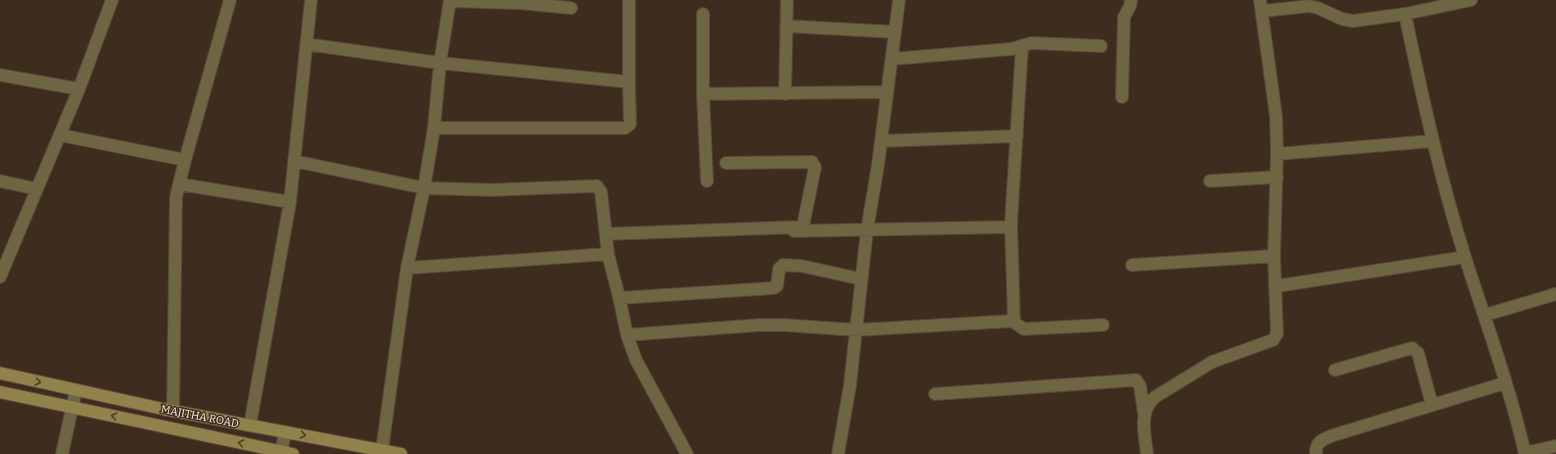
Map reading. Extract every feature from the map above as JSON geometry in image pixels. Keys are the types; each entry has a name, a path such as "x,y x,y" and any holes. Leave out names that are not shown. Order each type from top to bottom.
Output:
{"main road":[{"name":"MAJITHA ROAD","path":"0,373 173,411 401,454"},
{"name":"MAJITHA ROAD","path":"0,392 281,453 293,454"}],"street":[{"path":"0,277 79,89 112,0"},
{"path":"173,411 176,197 230,0"},
{"path":"250,426 290,202 311,0"},
{"path":"382,450 407,268 424,188 434,128 440,63 450,0 521,3 571,8"},
{"path":"434,128 625,128 630,124 629,0"},
{"path":"785,94 787,0"},
{"path":"838,454 850,385 861,278 881,142 898,0"},
{"path":"1122,97 1124,16 1130,6 1131,0"},
{"path":"1144,413 1149,402 1154,397 1200,368 1222,358 1273,340 1277,334 1277,286 1274,256 1277,177 1276,116 1261,6 1309,6 1318,8 1342,19 1353,21 1405,14 1471,0"},
{"path":"703,14 703,94 707,181"},
{"path":"1405,14 1433,141 1465,257 1506,383 1525,454 1556,446"},
{"path":"786,26 895,32"},
{"path":"892,59 1011,49 1037,43 1101,46"},
{"path":"306,44 440,63 629,82"},
{"path":"1014,322 1011,227 1022,46"},
{"path":"0,75 79,89"},
{"path":"703,94 887,92"},
{"path":"60,135 185,160"},
{"path":"881,142 1017,136"},
{"path":"1277,154 1433,141"},
{"path":"294,161 424,188 490,190 597,186 601,192 608,254 627,335 636,360 687,454"},
{"path":"606,234 800,228 803,226 814,166 812,162 726,163"},
{"path":"1210,181 1277,177"},
{"path":"0,181 37,189"},
{"path":"179,184 290,202"},
{"path":"665,232 1011,227"},
{"path":"407,268 608,254"},
{"path":"1132,265 1274,256"},
{"path":"1277,286 1465,257"},
{"path":"619,298 774,288 777,286 779,269 783,265 802,266 861,278"},
{"path":"1485,315 1556,294"},
{"path":"627,335 759,325 784,325 856,330 1014,322 1024,329 1103,325"},
{"path":"1335,370 1412,348 1418,353 1432,405"},
{"path":"935,394 1136,380 1140,386 1144,413 1147,454"},
{"path":"1316,454 1316,446 1320,441 1334,435 1506,383"},
{"path":"62,454 76,390"},
{"path":"281,453 285,432"}]}
